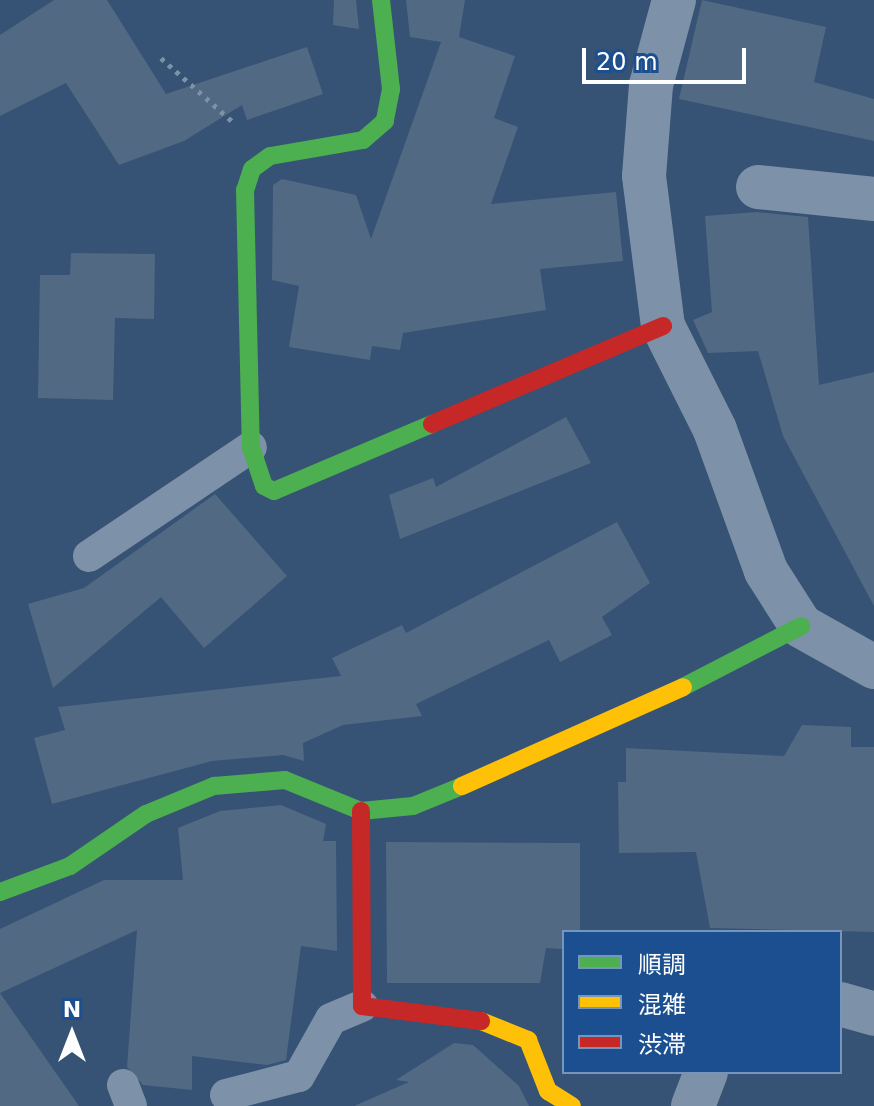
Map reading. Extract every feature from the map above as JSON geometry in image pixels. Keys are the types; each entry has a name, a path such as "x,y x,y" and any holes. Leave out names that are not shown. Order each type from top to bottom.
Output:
{"street":[{"path":"381,0 391,89 385,121 363,140 270,156 252,169 245,190 251,447 264,486 274,491 663,326"},
{"path":"674,0 651,85 644,176 663,326 715,430 766,571 801,626 874,667"},
{"path":"758,187 874,199"},
{"path":"0,892 70,866 146,814 214,786 285,780 361,811 413,806 585,735 801,626"},
{"path":"361,811 362,1006 503,1024 528,1040 548,1091 572,1106"},
{"path":"842,1005 874,1014"},
{"path":"693,1106 705,1074"}],"lane":[{"path":"89,556 251,447"},
{"path":"226,1095 299,1076 309,1046 331,1019 362,1006"}],"path":[{"path":"161,58 270,156"}],"building":[{"path":"54,0 107,0 166,94 307,47 323,94 247,120 242,105 184,141 119,165 66,83 0,116 0,35"},
{"path":"334,0 356,0 359,29 333,25"},
{"path":"406,0 465,0 459,37 515,56 494,118 518,127 491,204 616,192 623,261 540,269 546,310 403,333 400,350 372,346 370,360 289,347 299,286 272,280 273,185 282,179 356,195 371,239 441,42 410,37"},
{"path":"702,0 826,27 814,82 874,99 874,141 679,99"},
{"path":"757,212 808,217 819,385 874,372 874,606 783,436 758,351 708,353 693,320 712,312 705,216"},
{"path":"71,253 155,254 154,319 115,318 113,400 38,398 40,275 70,275"},
{"path":"566,417 591,463 400,539 389,495 433,478 436,487"},
{"path":"215,494 287,576 204,648 161,597 53,688 28,604 84,588"},
{"path":"617,522 650,583 602,617 612,635 560,662 549,640 416,704 422,716 343,725 303,743 304,761 283,755 212,761 52,804 34,738 65,730 58,707 341,676 332,658 402,625 406,633"},
{"path":"802,725 851,727 851,747 874,747 874,932 710,928 696,852 619,853 618,782 626,782 626,748 784,756"},
{"path":"281,805 326,824 323,841 336,841 337,951 301,946 286,1060 267,1065 192,1056 192,1090 143,1085 127,1067 137,930 0,993 0,929 104,880 183,880 178,828 220,811"},
{"path":"386,842 580,843 580,930 562,930 562,949 546,948 540,983 387,983"},
{"path":"0,993 79,1106 0,1106"},
{"path":"454,1043 473,1045 519,1086 529,1106 354,1106 409,1082 396,1080"}],"traffic: fast":[{"path":"381,0 391,89 385,121 363,140 270,156 252,169 245,190 251,447 264,486 274,491 432,424"},
{"path":"683,687 801,626"},
{"path":"0,892 70,866 146,814 214,786 285,780 361,811 413,806 462,786"}],"traffic: slow":[{"path":"462,786 683,687"},
{"path":"481,1021 528,1040 548,1091 572,1106"}],"traffic: jam":[{"path":"432,424 663,326"},
{"path":"361,811 362,1006 481,1021"}]}
